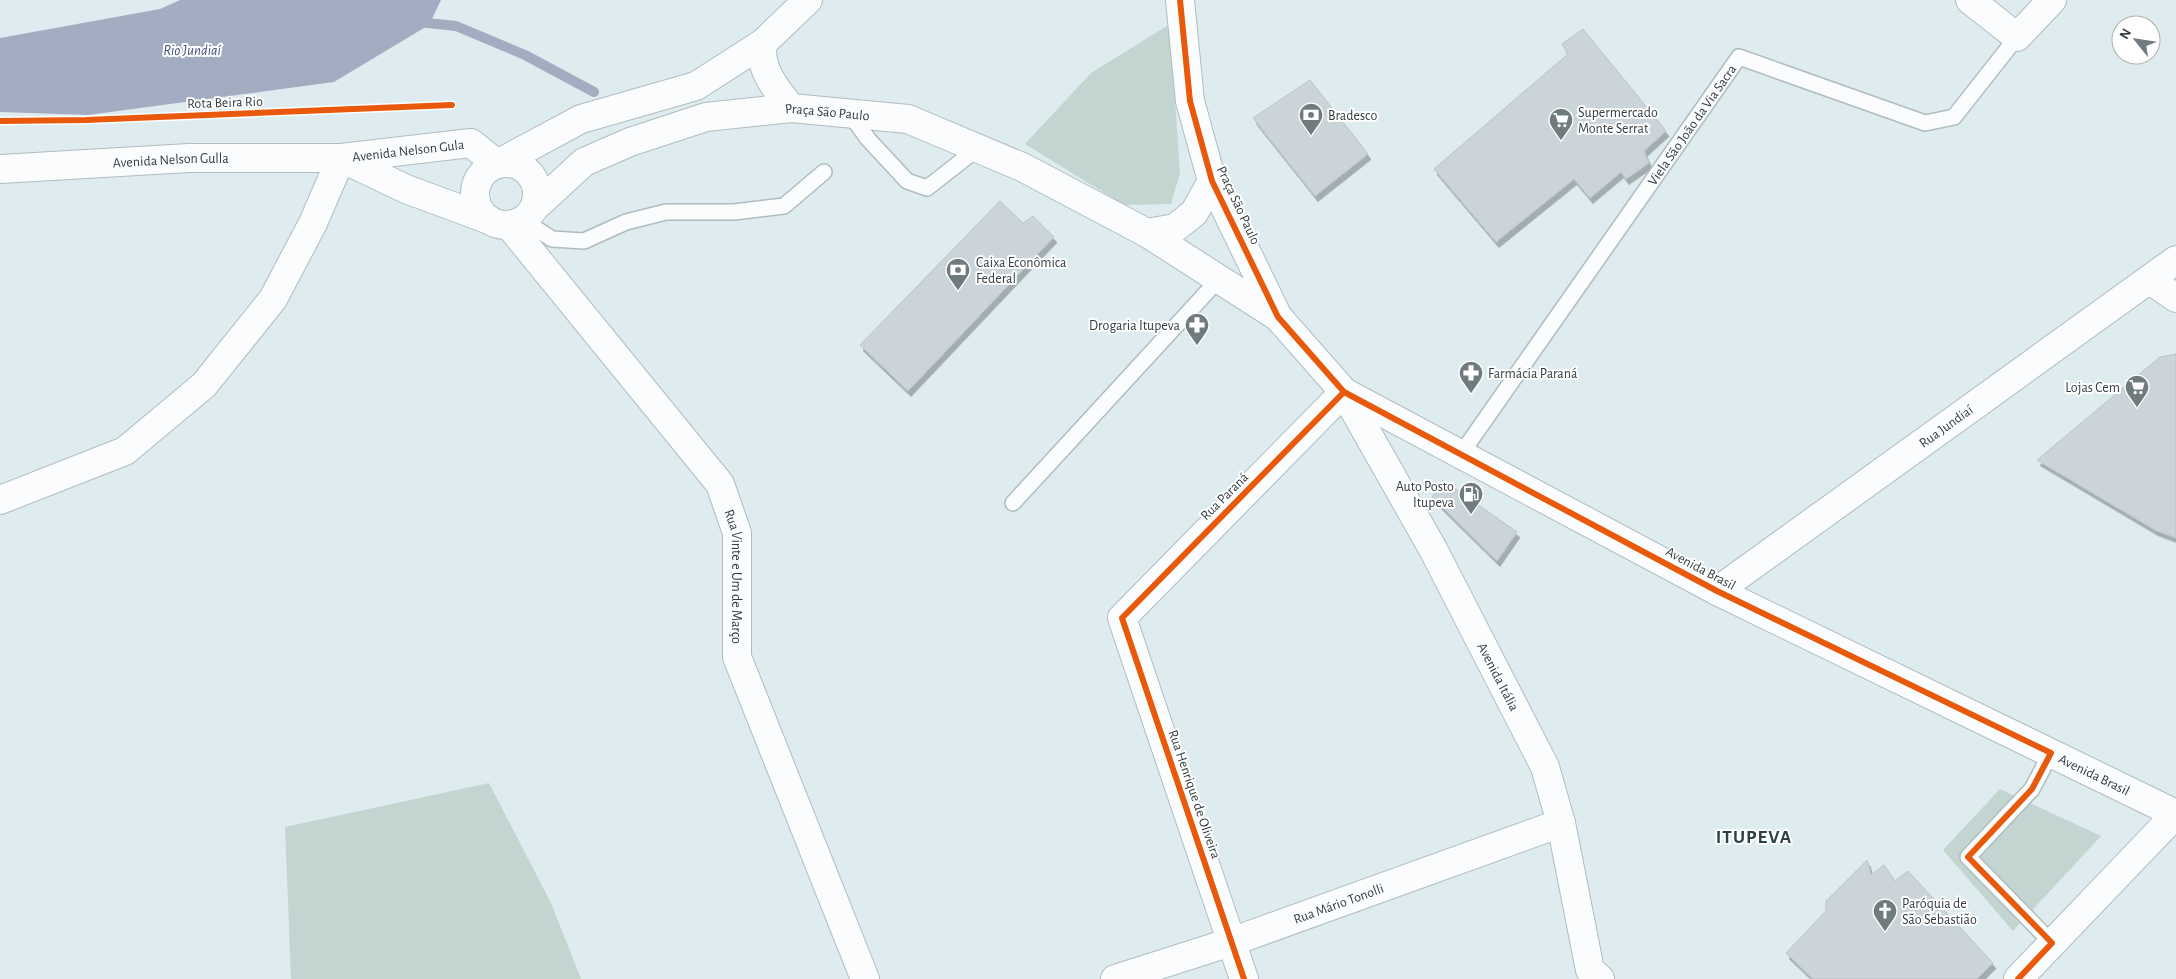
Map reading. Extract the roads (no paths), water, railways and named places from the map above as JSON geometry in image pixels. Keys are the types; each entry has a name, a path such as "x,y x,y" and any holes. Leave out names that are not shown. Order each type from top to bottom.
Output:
{"main road":[{"path":"499,163 515,164 527,170 534,182 537,195 513,218 477,206 475,189 482,173 499,163 581,119 696,86 763,43 808,0"},
{"name":"Praça São Paulo","path":"1180,0 1190,101 1212,181 1278,317 1344,392"},
{"path":"1970,0 2017,36"},
{"name":"Viela São João da Via Sacra","path":"2017,36 2052,0"},
{"path":"763,43 761,53 770,80 791,108"},
{"name":"Praça São Paulo","path":"513,218 584,162 630,142 706,117 791,108 908,119 1022,168 1147,233 1278,317"},
{"name":"Avenida Nelson Gula","path":"341,158 471,143 499,163"},
{"name":"Avenida Nelson Gulla","path":"0,169 189,158 341,158"},
{"path":"0,500 125,450 204,385 273,299 313,223 341,158"},
{"name":"Rua Vinte e Um de Março","path":"341,158 406,189 513,218 720,484 737,532 736,657 865,979"},
{"path":"1147,233 1175,228 1194,213 1212,181"},
{"name":"Rua Jundiaí","path":"1717,591 2176,260"},
{"path":"2150,280 2176,298"},
{"name":"Avenida Brasil","path":"1344,392 1717,591 2176,814"},
{"name":"Rua Paraná","path":"1122,618 1344,392"},
{"name":"Avenida Itália","path":"1344,392 1434,551 1545,767 1561,823 1592,976"},
{"name":"Rua Henrique de Oliveira","path":"1122,618 1244,979"},
{"path":"2018,979 2176,814"},
{"name":"Rua Mário Tonolli","path":"1115,979 1231,942 1561,823"}],"lane":[{"name":"Viela São João da Via Sacra","path":"1461,454 1739,57 1925,123 1954,117 2017,36"},
{"path":"850,114 868,139 907,181 927,188 977,149"},
{"path":"513,218 552,239 584,241 626,222 666,212 734,212 784,206 824,172"},
{"path":"1013,503 1219,279"},
{"path":"2052,754 2032,789 1968,857 2052,943"}],"water":[{"name":"Rio Jundiaí","path":"180,0 441,0 429,25 334,82 88,115 0,112 0,38 160,9"}],"waterway":[{"path":"418,22 456,26 525,55 594,92"}],"place":[{"name":"Bradesco","path":"1311,136"},
{"name":"Supermercado Monte Serrat","path":"1561,141"},
{"name":"Caixa Econômica Federal","path":"958,291"},
{"name":"Drogaria Itupeva","path":"1197,346"},
{"name":"Farmácia Paraná","path":"1471,394"},
{"name":"Lojas Cem","path":"2137,408"},
{"name":"Auto Posto Itupeva","path":"1471,515"},
{"name":"Paróquia de São Sebastião","path":"1885,932"}],"district":[{"name":"ITUPEVA","path":"1754,836"}]}
